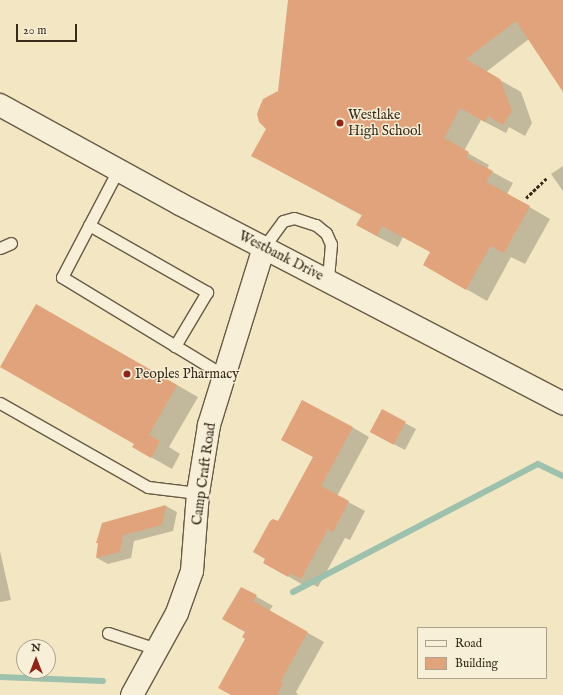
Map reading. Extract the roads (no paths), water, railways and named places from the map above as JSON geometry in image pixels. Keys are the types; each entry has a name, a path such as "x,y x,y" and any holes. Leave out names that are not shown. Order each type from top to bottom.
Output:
{"street":[{"name":"Westbank Drive","path":"0,105 118,170 563,403"},
{"name":"Camp Craft Road","path":"132,695 177,613 192,571 198,493 210,425 264,247"}],"lane":[{"path":"118,170 62,277 225,376"},
{"path":"264,247 283,221 294,218 316,226 326,233 331,244 328,280"},
{"path":"89,225 208,292 175,346"},
{"path":"0,248 11,243"},
{"path":"0,402 148,487 198,493"},
{"path":"108,633 157,649"}],"waterway":[{"path":"293,592 538,464 563,476"},
{"path":"0,677 103,681"}],"place":[{"name":"Westlake High School","path":"340,123"},
{"name":"Peoples Pharmacy","path":"127,374"}]}
